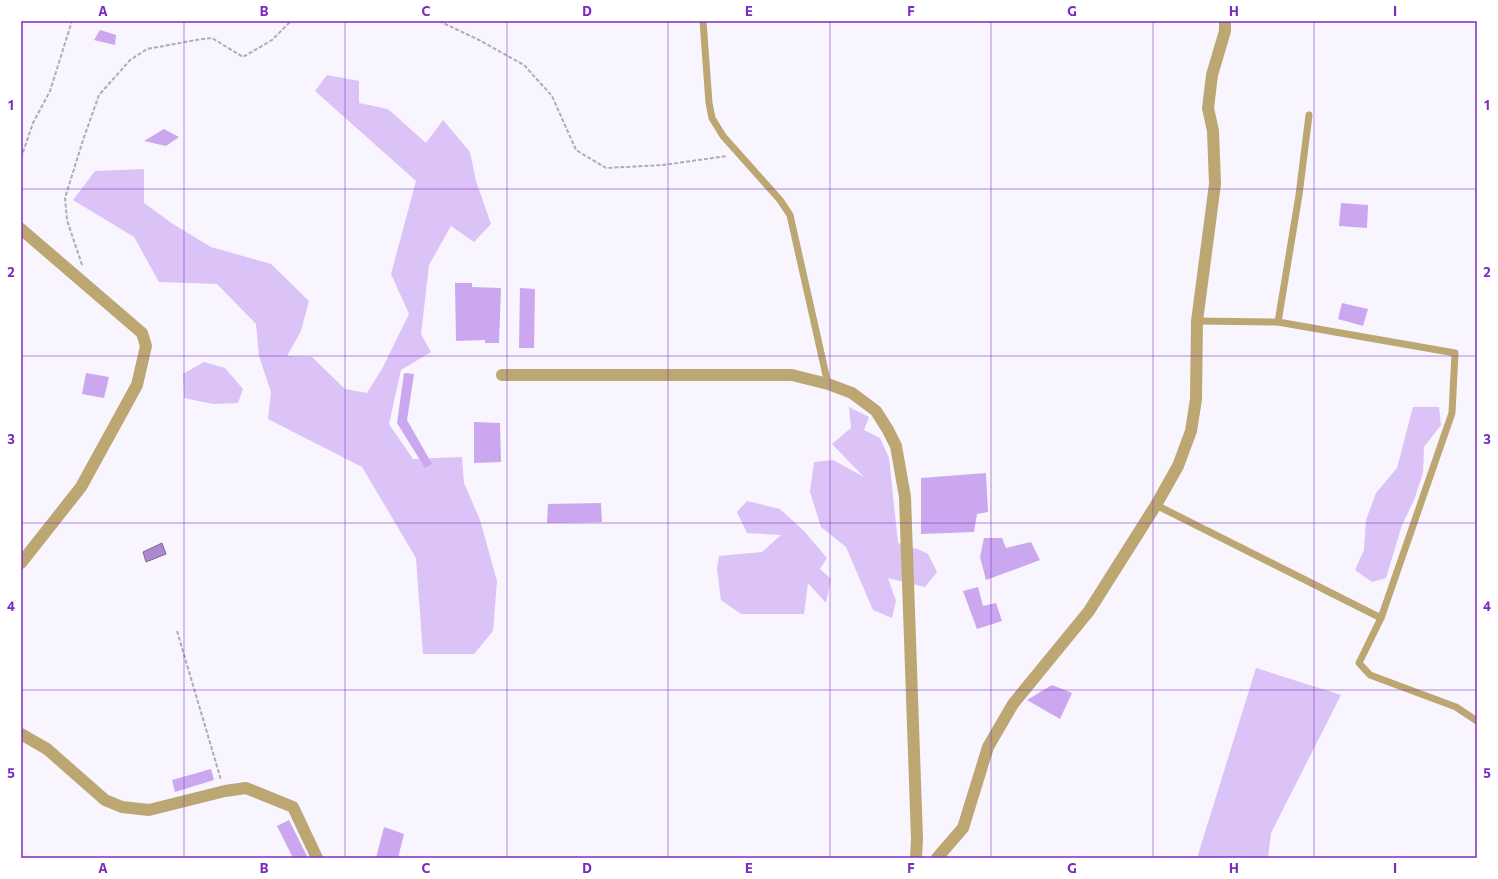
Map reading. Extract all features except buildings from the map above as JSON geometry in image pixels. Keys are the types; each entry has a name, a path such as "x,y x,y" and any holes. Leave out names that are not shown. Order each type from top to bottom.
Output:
{"street":[{"path":"937,858 963,828 988,746 1013,704 1089,611 1156,505 1178,466 1191,431 1196,399 1197,321 1215,184 1213,132 1208,108 1212,76 1225,31 1225,21"},
{"path":"21,229 142,333 146,346 137,384 81,487 21,563"},
{"path":"502,375 792,375 828,384 852,393 876,411 896,446 905,497 917,839 916,858"},
{"path":"21,734 48,749 105,800 122,807 150,810 225,791 246,788 293,807 317,858"}],"lane":[{"path":"703,21 708,103 712,118 723,136 780,200 790,215 828,384"},
{"path":"1278,322 1299,195 1309,115"},
{"path":"1197,321 1278,322 1455,353 1452,413 1381,618 1359,663 1370,675 1456,707 1477,721"},
{"path":"1156,505 1381,618"}],"path":[{"path":"21,158 33,123 50,91 72,21"},
{"path":"83,268 67,220 65,198 99,95 130,60 147,49 212,38 243,57 272,40 291,21"},
{"path":"439,21 479,40 524,65 552,96 576,150 606,168 663,165 738,154"},
{"path":"177,631 225,791"}],"shaded area":[{"path":"327,75 359,81 359,103 388,109 426,143 443,120 470,152 476,181 491,224 474,242 451,226 429,265 421,334 431,352 401,370 389,424 413,459 462,457 464,483 480,520 497,581 493,631 474,654 423,654 416,558 362,467 268,419 271,392 259,356 256,324 217,284 159,282 134,237 73,200 95,171 144,169 144,203 173,224 211,247 271,264 309,301 301,331 287,356 312,357 345,389 367,393 383,367 409,314 391,274 416,181 315,91"},
{"path":"204,362 225,368 243,389 238,403 213,404 184,398 183,374"},
{"path":"849,407 869,417 864,430 880,438 889,458 898,543 928,554 937,572 925,587 888,578 896,601 892,618 873,610 846,547 821,527 810,492 814,462 833,460 864,477 832,444 851,428"},
{"path":"1413,407 1439,407 1441,425 1424,447 1423,473 1414,500 1402,525 1386,578 1372,582 1355,570 1364,550 1366,520 1376,493 1397,468"},
{"path":"747,501 780,509 804,531 827,558 820,569 831,579 826,603 808,583 804,614 741,614 721,600 717,569 719,556 762,552 781,535 747,533 737,512"},
{"path":"162,543 166,554 146,562 143,552"},
{"path":"1256,668 1341,695 1271,833 1268,858 1197,858"}]}
